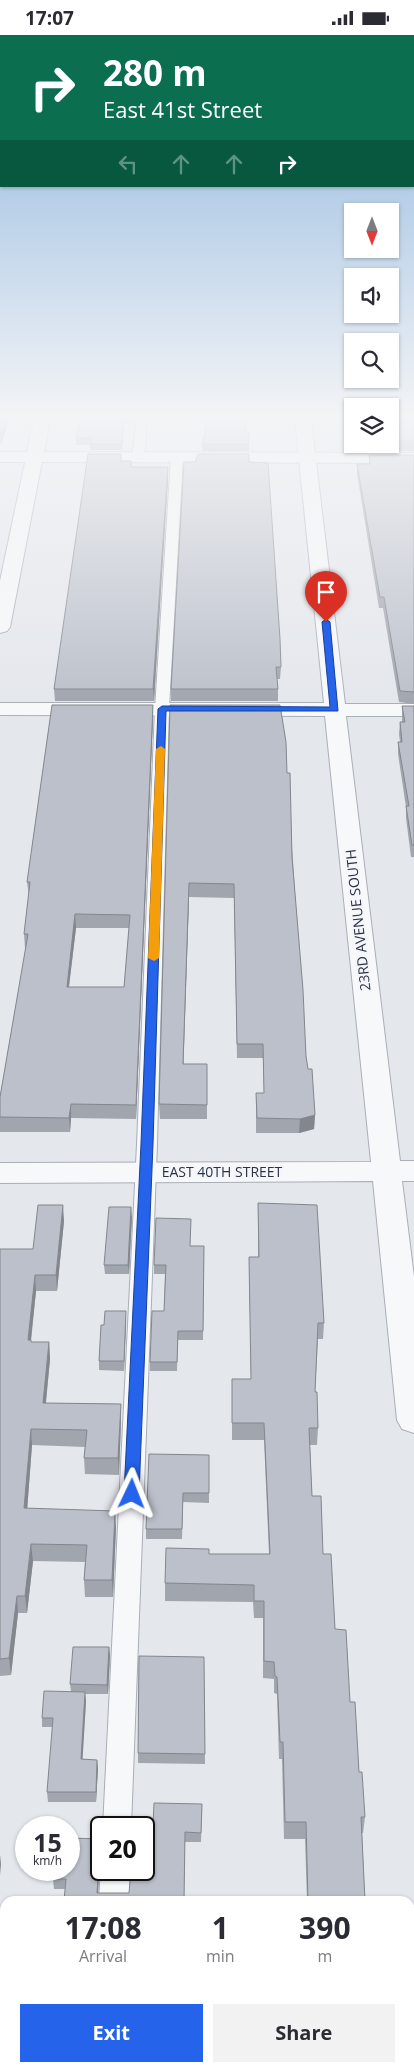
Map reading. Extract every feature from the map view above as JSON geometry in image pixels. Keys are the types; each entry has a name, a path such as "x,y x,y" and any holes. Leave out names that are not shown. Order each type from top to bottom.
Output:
{"street":[{"path":"0,627 22,515"},
{"name":"23RD AVENUE SOUTH","path":"314,515 335,709 400,1171 414,1420"},
{"path":"0,709 414,710"},
{"name":"EAST 40TH STREET","path":"0,1173 400,1171"}],"lane":[{"path":"117,1816 146,1173 162,709 174,515"},
{"path":"114,1896 115,1881"}],"building":[{"path":"79,515 165,515 153,689 54,689"},
{"path":"181,515 272,515 280,639 281,667 276,667 278,689 171,689"},
{"path":"366,515 414,515 414,692 400,691 384,597 380,597"},
{"path":"52,705 153,705 136,1105 71,1104 69,1118 0,1117 0,1097 28,934 24,934 30,882 27,882","holes":["75,914 130,915 124,987 67,987"]},
{"path":"170,705 280,705 286,742 287,773 290,773 292,857 303,990 306,1056 308,1069 312,1069 315,1115 300,1119 257,1118 256,1093 264,1093 263,1044 237,1044 234,884 189,883 183,1064 207,1064 207,1105 159,1104"},
{"path":"402,706 414,706 414,845 412,845 406,806 409,806 398,742 402,742 400,722 405,722"},
{"path":"258,1203 317,1205 324,1323 318,1323 315,1392 317,1392 318,1428 309,1428 312,1496 321,1496 323,1554 331,1554 335,1629 346,1630 350,1702 355,1702 359,1772 362,1772 365,1817 361,1817 365,1896 308,1896 306,1822 285,1822 283,1742 280,1742 277,1677 275,1676 274,1662 264,1661 264,1601 254,1601 254,1585 165,1583 166,1548 209,1549 209,1554 270,1554 264,1423 232,1423 232,1379 251,1379 249,1257 259,1257"},
{"path":"38,1205 63,1205 56,1275 35,1275 28,1340 31,1340 31,1342 49,1342 43,1403 121,1404 118,1458 84,1458 87,1430 31,1429 24,1508 115,1511 112,1580 84,1580 87,1545 31,1544 25,1596 17,1596 9,1658 0,1659 0,1249 33,1249"},
{"path":"109,1207 131,1207 128,1265 104,1265"},
{"path":"156,1218 191,1219 190,1246 204,1246 203,1331 178,1331 177,1362 150,1362 152,1311 164,1311 166,1265 154,1265"},
{"path":"105,1311 126,1311 124,1361 99,1361 101,1325 104,1325"},
{"path":"149,1454 209,1455 209,1493 183,1493 182,1529 146,1529"},
{"path":"73,1647 109,1647 107,1685 70,1684"},
{"path":"139,1656 204,1657 205,1754 138,1753"},
{"path":"44,1691 85,1692 81,1759 97,1760 96,1792 47,1792 53,1718 42,1718"},
{"path":"154,1803 202,1804 201,1833 185,1832 184,1896 64,1896 66,1881 80,1881 80,1838 90,1839 90,1881 98,1881 97,1893 129,1893 130,1881 155,1881"}],"slow traffic":[{"path":"154,958 161,749"}],"route":[{"path":"132,1494 147,1144 162,709 335,709 326,622"}]}
